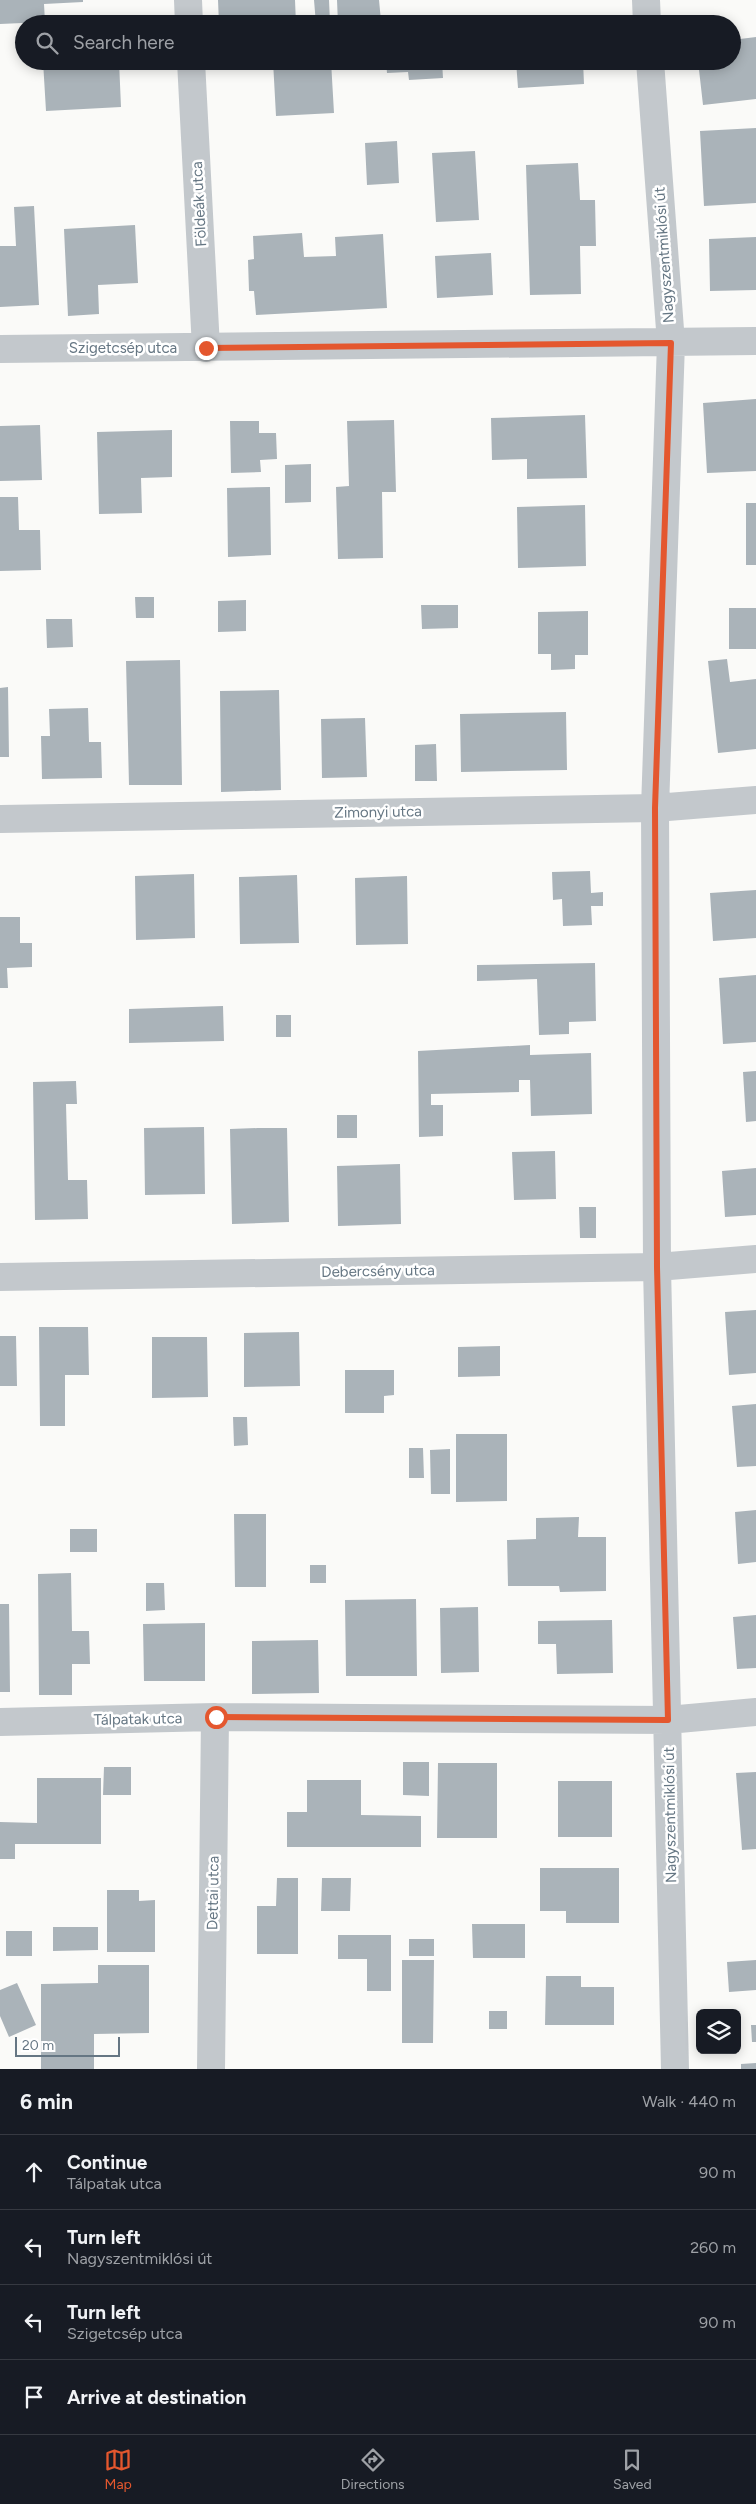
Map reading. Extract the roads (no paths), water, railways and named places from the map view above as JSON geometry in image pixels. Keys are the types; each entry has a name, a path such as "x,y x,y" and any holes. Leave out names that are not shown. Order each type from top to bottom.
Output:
{"street":[{"path":"188,0 189,15"},
{"path":"646,0 647,15"},
{"name":"Földeák utca","path":"191,70 206,348"},
{"name":"Nagyszentmiklósi út","path":"651,70 671,343 655,808 657,1267 675,2069"},
{"name":"Szigetcsép utca","path":"0,349 756,341"},
{"name":"Zimonyi utca","path":"0,819 655,808 756,800"},
{"name":"Debercsény utca","path":"0,1277 657,1267 756,1259"},
{"name":"Tálpatak utca","path":"0,1722 216,1717 668,1720 756,1712"},
{"name":"Dettai utca","path":"211,2069 216,1717"}]}
